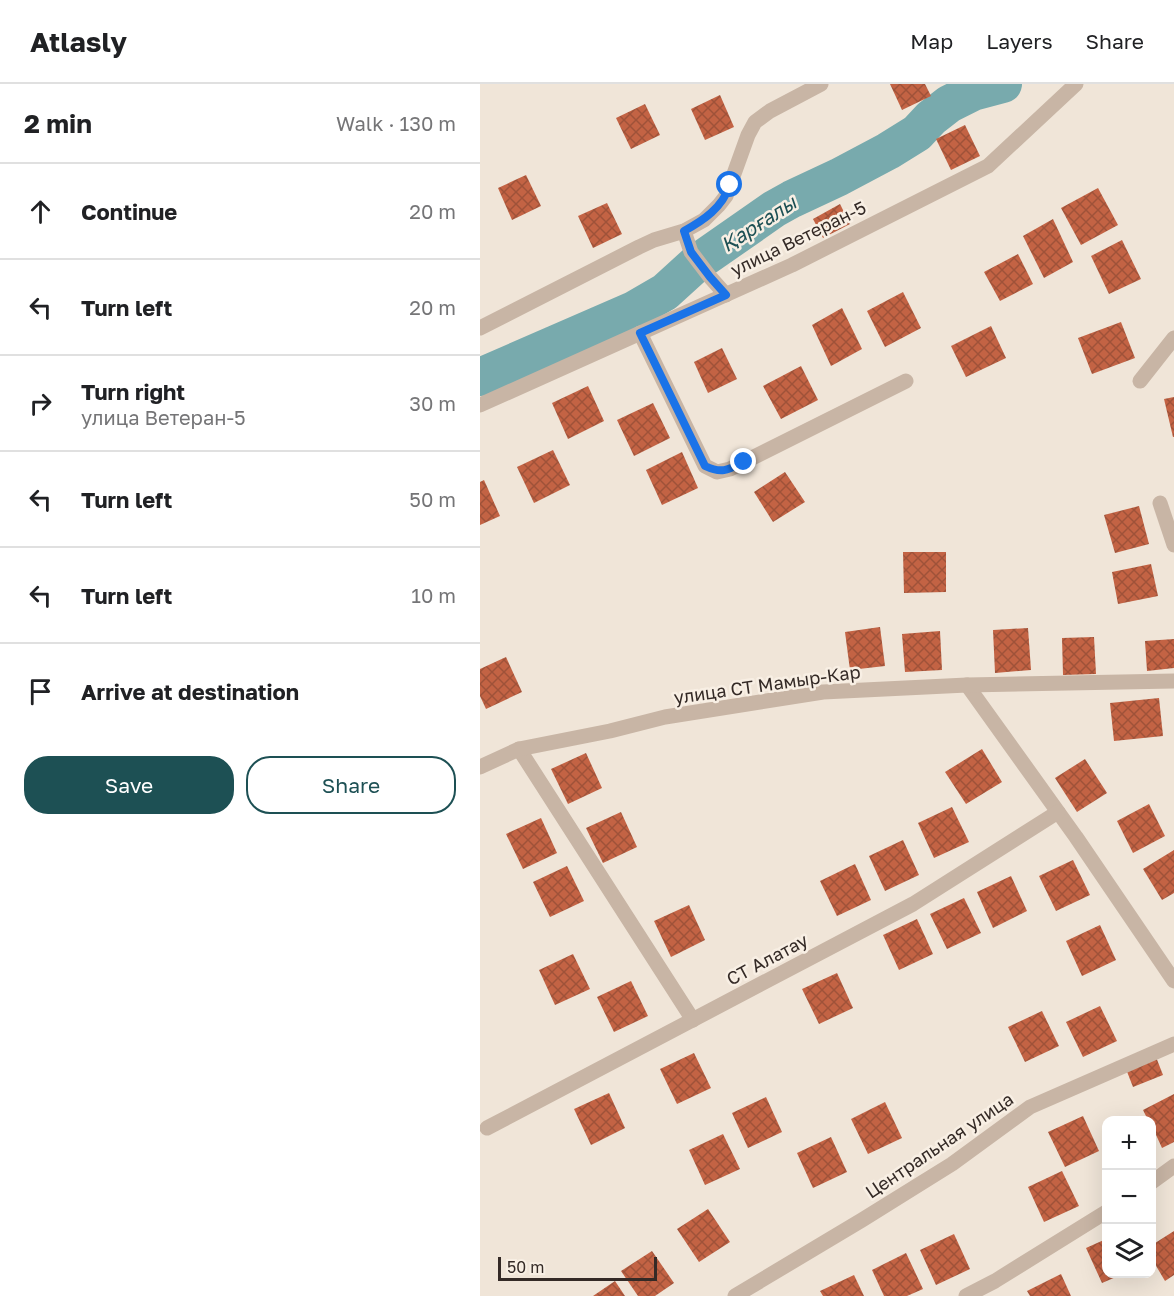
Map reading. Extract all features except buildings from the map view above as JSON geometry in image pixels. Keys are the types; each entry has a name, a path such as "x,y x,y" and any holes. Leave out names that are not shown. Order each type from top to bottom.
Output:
{"street":[{"path":"480,328 654,240 684,231 704,220 726,196 755,122 770,111 821,84"},
{"name":"улица Ветеран-5","path":"480,405 792,265 988,166 1076,84"},
{"path":"684,231 691,252 726,295"},
{"path":"640,333 705,466 717,472 730,469 906,381"},
{"path":"1140,381 1174,338"},
{"path":"1160,503 1174,545"},
{"name":"улица СТ Мамыр-Кар","path":"480,767 519,749 610,731 665,717 823,692 967,685 1174,681"},
{"path":"967,685 1174,981"},
{"path":"519,749 693,1020"},
{"name":"СТ Алатау","path":"487,1128 913,904 1058,812"},
{"name":"Центральная улица","path":"735,1296 952,1164 1030,1107 1174,1044"},
{"path":"1156,1179 1174,1166"},
{"path":"966,1296 995,1281 1102,1215"}],"waterway":[{"name":"Қарғалы","path":"480,377 634,310 665,292 698,262 774,209 888,151 917,133 949,104 973,92 1003,84"}],"route":[{"path":"730,185 720,205 704,220 684,231 691,252 726,295 640,333 705,466 717,472 744,462"}]}
